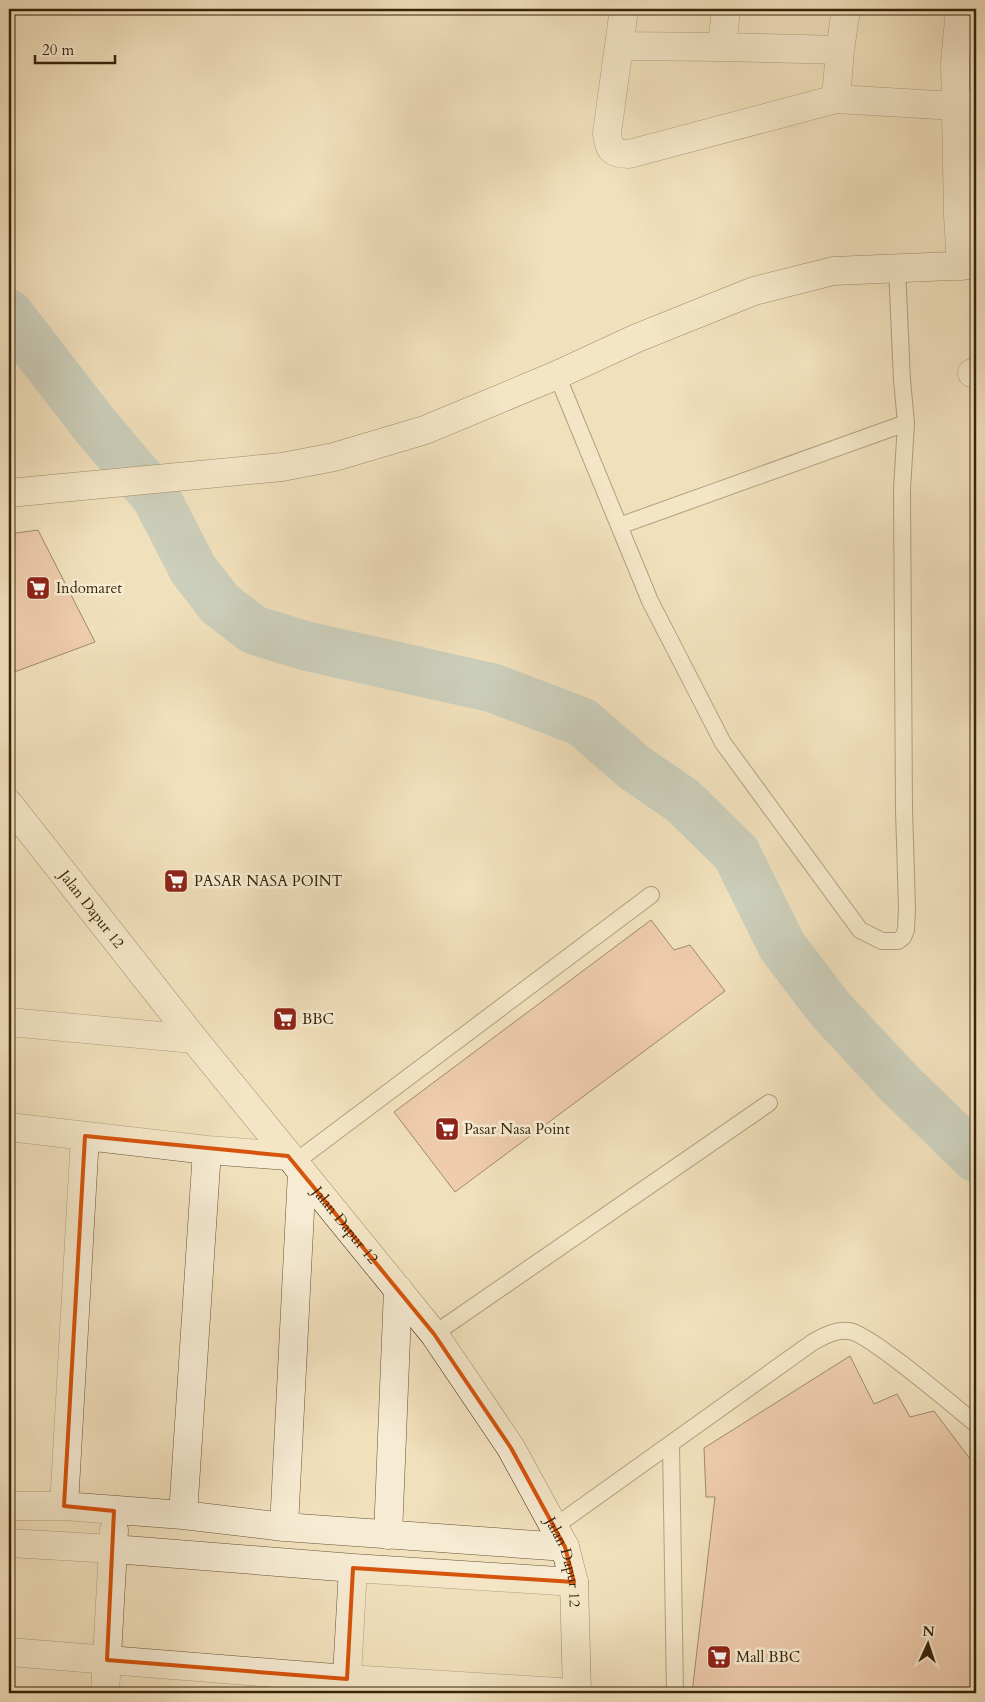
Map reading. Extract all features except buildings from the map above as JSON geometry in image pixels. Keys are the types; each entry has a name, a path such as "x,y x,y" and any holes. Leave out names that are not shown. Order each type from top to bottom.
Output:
{"street":[{"path":"624,9 607,132 610,146 614,152 621,154 629,154 836,99 966,106"},
{"path":"722,46 726,9"},
{"path":"836,99 846,9"},
{"path":"9,493 282,467 334,457 425,430 557,375 637,338 754,291 833,271 969,266 958,215 966,106 955,63 960,9"},
{"path":"620,46 722,46 840,50"},
{"name":"Jalan Dapur 12","path":"9,804 194,1039 434,1334 511,1448 559,1537 574,1582 576,1693"},
{"path":"9,1022 194,1039"},
{"path":"9,1127 207,1150 295,1164 284,1527"},
{"path":"64,1506 85,1136"},
{"path":"183,1515 207,1150"},
{"path":"388,1535 398,1289"},
{"path":"9,1506 64,1506 183,1515 284,1527 388,1535 559,1537"},
{"path":"105,1693 114,1549 114,1511"},
{"path":"9,1543 574,1582"},
{"path":"347,1686 352,1568"},
{"path":"9,1652 107,1660 347,1686 576,1693"}],"lane":[{"path":"557,375 650,601 723,742 860,930 882,942 898,941 903,937 906,930 907,908 904,810 902,498 906,423 902,380 897,268"},
{"path":"619,526 906,423"},
{"path":"295,1164 651,895"},
{"path":"434,1334 769,1103"},
{"path":"559,1537 671,1444 813,1342 831,1332 850,1330 872,1341 976,1424"},
{"path":"671,1444 674,1693"}],"highlighted area":[{"path":"85,1136 288,1156 434,1334 511,1448 565,1547 574,1582 353,1568 347,1679 107,1660 114,1511 64,1506"}],"waterway":[{"path":"9,314 97,428 156,497 193,569 220,604 254,630 306,646 493,688 582,722 635,768 683,801 736,853 782,946 830,1009 900,1084 976,1158"}],"place":[{"name":"Indomaret","path":"38,588"},
{"name":"PASAR NASA POINT","path":"176,881"},
{"name":"BBC","path":"285,1019"},
{"name":"Pasar Nasa Point","path":"447,1129"},
{"name":"Mall BBC","path":"719,1657"}]}
